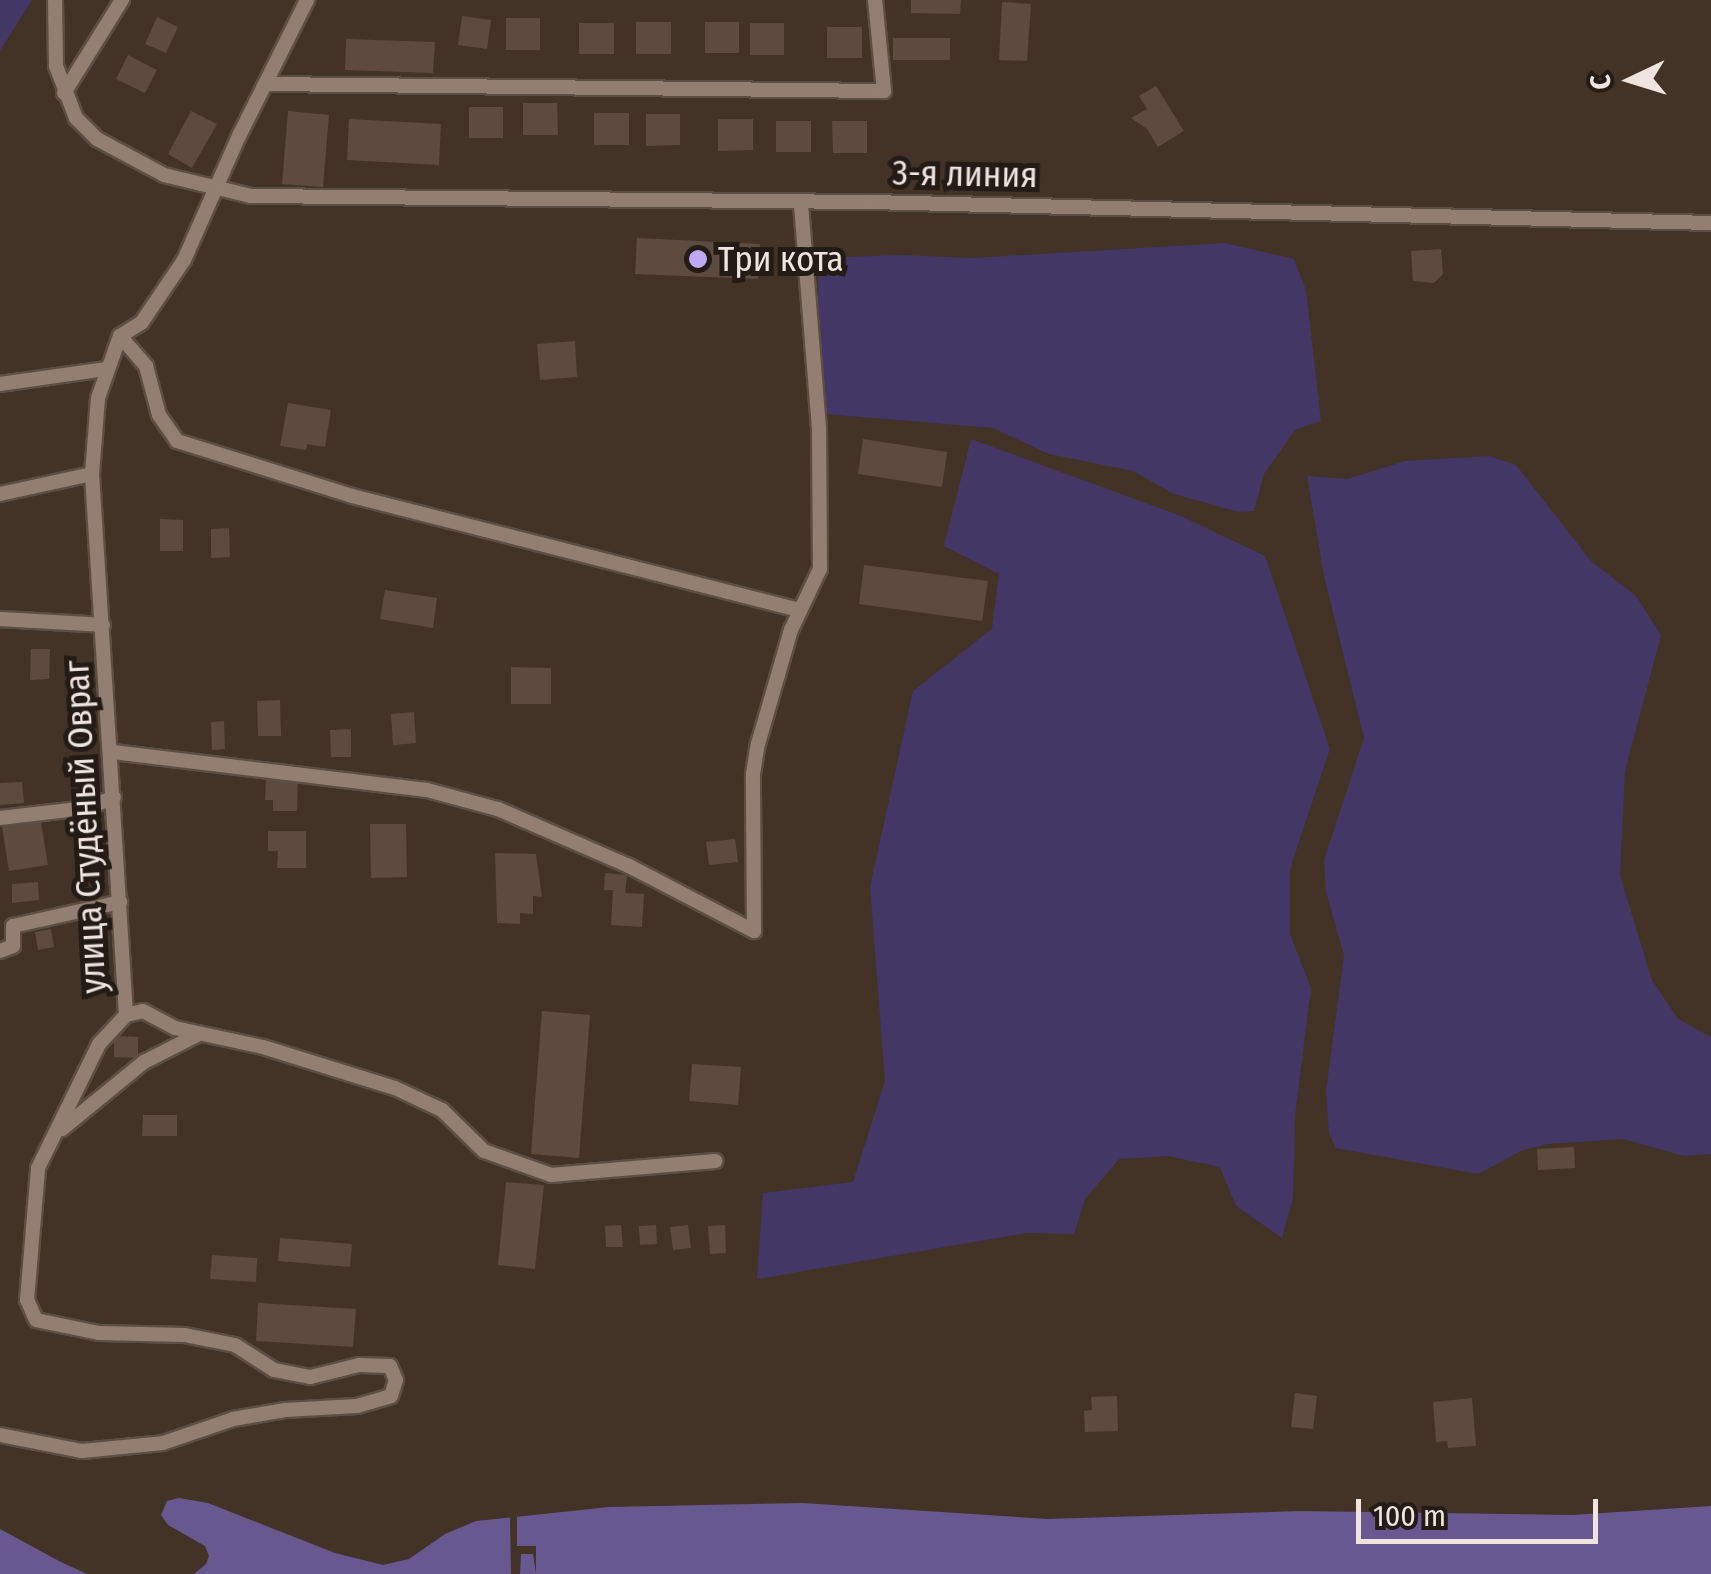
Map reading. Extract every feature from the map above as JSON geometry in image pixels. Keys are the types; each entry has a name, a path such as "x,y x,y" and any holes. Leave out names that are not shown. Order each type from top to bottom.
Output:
{"street":[{"path":"56,0 56,66 64,94"},
{"path":"64,94 122,0"},
{"name":"улица Студёный Овраг","path":"0,1435 82,1451 163,1443 233,1419 285,1410 357,1406 392,1396 396,1380 390,1366 359,1365 310,1377 274,1370 236,1345 184,1335 99,1333 36,1320 28,1300 38,1168 99,1044 126,1015 113,752 92,474 105,369 120,336 142,322 184,260 307,0"},
{"path":"265,84 884,91 875,0"},
{"name":"3-я линия","path":"64,94 76,118 97,139 164,175 251,196 801,205 870,202 1711,224"},
{"path":"113,752 427,790 498,809 629,866 754,931 753,774 791,630 820,570 819,428 801,205"},
{"path":"120,336 146,366 159,415 178,441 352,496 800,610"},
{"path":"0,384 105,369"},
{"path":"0,494 92,474"},
{"path":"0,619 103,625"},
{"path":"0,818 87,808 114,797"},
{"path":"0,951 13,946 13,926 120,902"},
{"path":"126,1015 144,1011 197,1035 263,1047 395,1088 442,1110 484,1151 551,1176 716,1161"},
{"path":"58,1132 144,1062 197,1035"}],"shaded area":[{"path":"0,0 32,0 0,51"},
{"path":"1225,243 1294,259 1306,290 1321,421 1295,430 1264,474 1254,511 1239,512 1174,494 1133,471 1049,454 993,428 826,414 816,359 819,258 973,258"},
{"path":"971,439 1181,516 1265,556 1330,749 1290,869 1290,934 1311,988 1295,1115 1293,1198 1282,1238 1236,1206 1220,1167 1168,1156 1119,1159 1085,1199 1074,1234 1027,1233 757,1279 763,1193 853,1182 885,1081 870,887 913,691 992,629 999,574 944,546"},
{"path":"1489,456 1516,465 1591,561 1636,596 1661,635 1625,771 1620,876 1652,980 1678,1019 1711,1037 1711,1154 1684,1156 1623,1139 1547,1144 1523,1150 1478,1174 1336,1148 1329,1133 1326,1092 1344,955 1326,892 1324,860 1364,738 1324,576 1307,476 1347,479 1405,461"},
{"path":"179,1498 208,1503 335,1553 383,1565 409,1559 445,1534 476,1521 609,1507 803,1503 1047,1519 1300,1511 1572,1515 1711,1506 1711,1574 194,1574 206,1564 209,1556 205,1546 168,1525 161,1515 167,1501"},
{"path":"0,1529 59,1561 87,1574 0,1574"}],"pier":[{"path":"510,1515 517,1515 517,1546 536,1546 536,1574 533,1554 521,1554 520,1574 511,1574"}],"building":[{"path":"911,0 961,0 960,14 911,13"},
{"path":"1002,2 1031,4 1027,61 999,60"},
{"path":"462,16 491,20 487,49 458,45"},
{"path":"157,17 178,27 166,53 145,44"},
{"path":"506,18 540,18 540,50 506,50"},
{"path":"636,22 671,22 671,54 636,54"},
{"path":"705,22 739,22 739,53 705,53"},
{"path":"579,23 614,23 614,54 579,54"},
{"path":"750,23 784,23 784,55 750,55"},
{"path":"827,27 862,27 862,58 827,58"},
{"path":"893,38 950,38 950,60 893,60"},
{"path":"346,39 435,42 433,73 345,70"},
{"path":"128,55 157,70 145,93 116,79"},
{"path":"1156,86 1184,131 1158,147 1147,129 1131,118 1147,109 1139,96"},
{"path":"523,103 557,103 558,135 523,135"},
{"path":"469,107 503,107 503,138 469,138"},
{"path":"191,111 217,124 192,168 168,154"},
{"path":"288,111 329,115 323,187 282,184"},
{"path":"594,113 629,113 629,145 594,145"},
{"path":"646,114 680,114 680,145 646,146"},
{"path":"349,119 441,124 439,165 347,160"},
{"path":"718,119 753,119 753,150 718,151"},
{"path":"776,121 811,121 811,152 776,152"},
{"path":"832,121 867,121 867,153 833,153"},
{"name":"Три кота","path":"637,238 760,244 758,279 635,274"},
{"path":"1441,249 1443,274 1434,283 1413,281 1411,251"},
{"path":"575,341 577,377 540,380 537,344"},
{"path":"288,403 331,410 325,447 307,444 306,450 280,446"},
{"path":"863,439 947,452 942,487 858,474"},
{"path":"160,519 183,520 183,551 160,551"},
{"path":"229,528 230,557 211,558 211,529"},
{"path":"864,565 988,581 982,621 859,604"},
{"path":"385,590 437,598 433,628 380,619"},
{"path":"31,649 50,649 49,679 30,680"},
{"path":"511,667 551,668 551,704 511,704"},
{"path":"280,700 281,736 258,736 257,701"},
{"path":"414,712 416,743 393,745 391,714"},
{"path":"224,721 225,749 212,750 211,722"},
{"path":"351,729 351,757 331,757 330,730"},
{"path":"266,774 298,776 297,811 273,811 273,800 265,800"},
{"path":"22,782 24,803 0,805 0,783"},
{"path":"41,822 48,865 9,871 2,827"},
{"path":"370,824 406,824 407,877 371,878"},
{"path":"268,831 306,831 306,868 277,868 278,851 268,851"},
{"path":"735,839 738,862 709,865 706,842"},
{"path":"495,853 536,854 542,897 533,896 533,914 520,913 520,924 497,923"},
{"path":"605,873 627,875 625,893 644,894 642,927 611,925 613,890 604,890"},
{"path":"38,882 39,900 12,903 12,884"},
{"path":"51,929 54,947 38,950 35,932"},
{"path":"542,1011 590,1015 579,1158 531,1154"},
{"path":"114,1036 138,1037 138,1058 114,1057"},
{"path":"692,1064 741,1067 738,1105 689,1101"},
{"path":"143,1115 177,1115 177,1136 142,1136"},
{"path":"1574,1147 1575,1168 1538,1170 1537,1149"},
{"path":"506,1182 544,1185 535,1269 498,1265"},
{"path":"621,1225 623,1247 606,1247 605,1226"},
{"path":"656,1225 657,1244 640,1245 639,1226"},
{"path":"688,1225 691,1248 673,1250 670,1227"},
{"path":"725,1225 726,1253 710,1254 708,1226"},
{"path":"280,1238 352,1244 350,1267 278,1261"},
{"path":"212,1255 257,1258 256,1282 210,1279"},
{"path":"258,1303 356,1309 353,1347 256,1341"},
{"path":"1295,1393 1317,1396 1313,1429 1291,1427"},
{"path":"1117,1396 1118,1431 1085,1432 1084,1411 1092,1410 1091,1397"},
{"path":"1472,1398 1476,1446 1448,1448 1447,1441 1436,1442 1433,1402"}],"place":[{"name":"Три кота","path":"698,259"}]}
